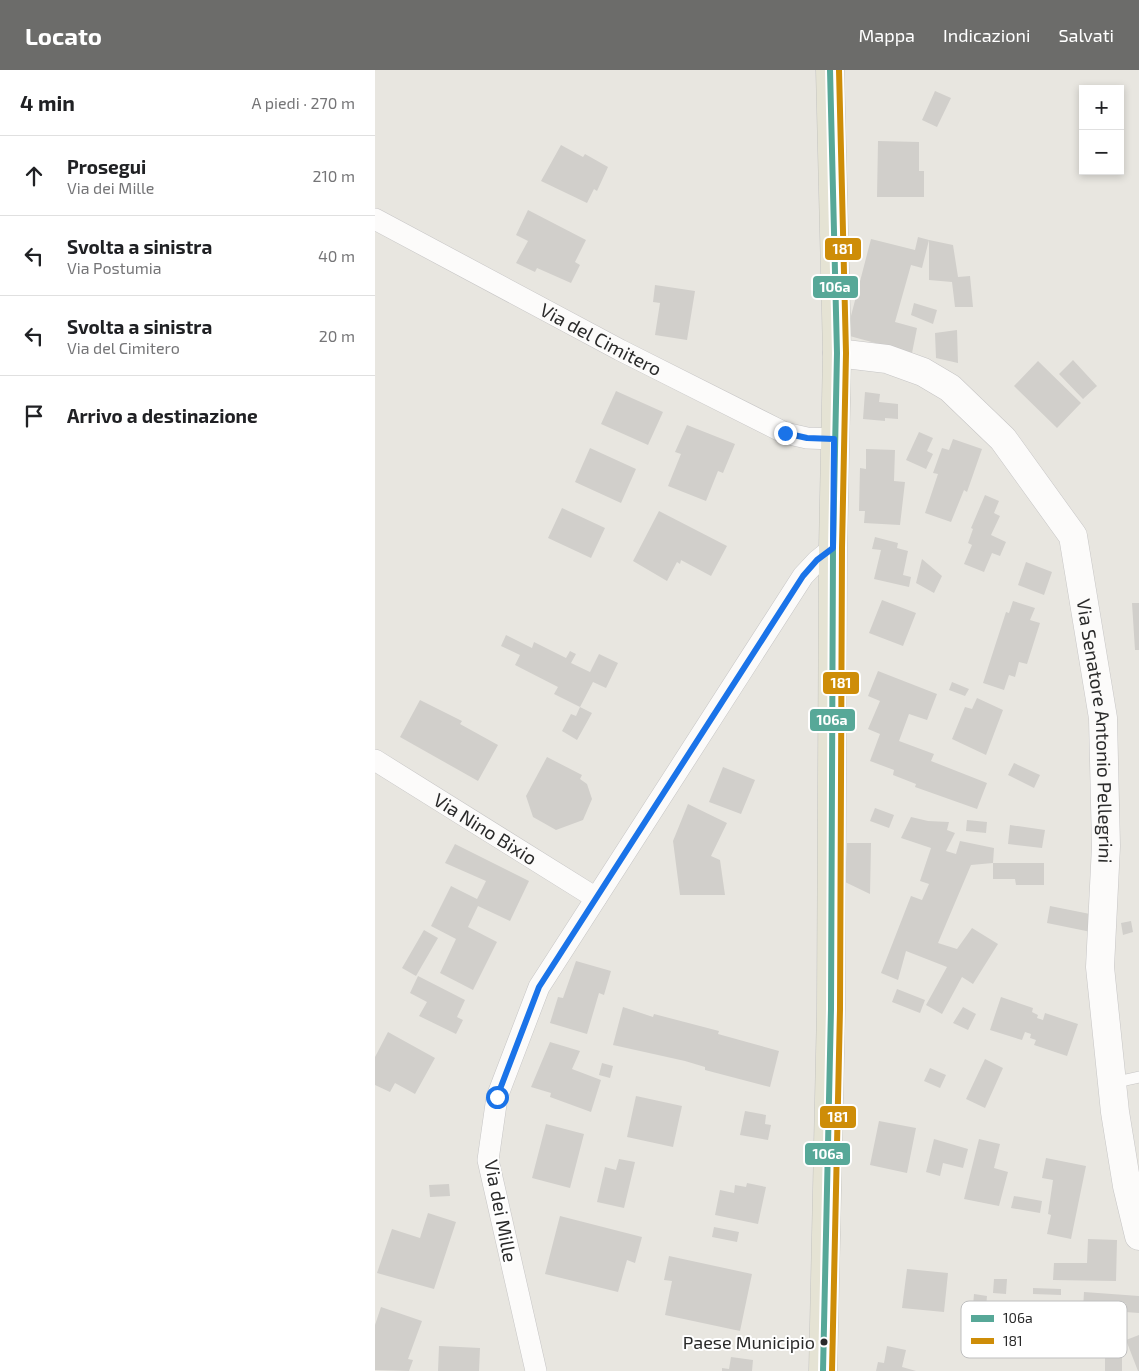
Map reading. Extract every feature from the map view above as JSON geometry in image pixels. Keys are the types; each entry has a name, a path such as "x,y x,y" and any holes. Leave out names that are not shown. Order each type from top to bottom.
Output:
{"main road":[{"path":"823,1371 831,1009 833,548 837,352 830,70"}],"street":[{"name":"Via del Cimitero","path":"375,218 620,350 785,433 807,438 834,439"},
{"name":"Via Senatore Antonio Pellegrini","path":"837,352 887,359 923,372 950,388 1003,439 1073,536 1103,718 1106,846 1100,967 1112,1083 1127,1186 1139,1236"},
{"name":"Via dei Mille","path":"536,1371 488,1160 497,1097 539,987 803,576 817,560 833,548"},
{"name":"Via Nino Bixio","path":"375,760 596,898"}],"lane":[{"path":"1112,1083 1139,1077"}],"building":[{"path":"935,91 951,98 937,127 922,120"},
{"path":"878,141 919,142 919,171 924,171 924,197 877,197"},
{"path":"561,145 583,157 585,154 608,167 597,191 594,189 587,203 541,181"},
{"path":"528,210 586,240 575,262 580,265 571,283 537,268 535,272 516,263 528,241 516,235"},
{"path":"918,237 929,240 922,268 911,265 895,322 917,328 912,353 846,335 871,239 915,250"},
{"path":"929,240 953,245 958,277 970,276 973,307 955,307 952,282 929,280"},
{"path":"655,285 695,291 687,340 655,335 660,303 653,302"},
{"path":"914,303 937,310 933,324 911,315"},
{"path":"957,330 958,363 936,358 935,333"},
{"path":"1073,360 1097,386 1083,399 1059,374"},
{"path":"1038,361 1081,403 1057,428 1014,386"},
{"path":"616,391 663,412 648,445 601,424"},
{"path":"865,392 880,394 879,402 898,404 898,419 885,418 885,421 863,419"},
{"path":"687,425 735,444 723,473 718,471 706,501 668,486 681,454 675,452"},
{"path":"919,432 933,438 927,451 933,454 926,469 906,460"},
{"path":"953,439 982,449 967,492 964,490 951,522 925,513 938,474 933,473 942,448 949,450"},
{"path":"590,448 636,469 621,503 575,482"},
{"path":"866,449 895,450 894,481 905,482 900,525 864,523 865,511 859,511 860,468 866,469"},
{"path":"985,495 999,501 994,513 1000,516 991,535 1006,542 1000,556 992,553 984,572 964,564 972,545 968,543 973,529 971,528"},
{"path":"562,508 605,528 591,558 548,538"},
{"path":"659,511 727,546 711,576 681,560 680,564 677,562 667,581 633,561"},
{"path":"875,537 898,543 897,548 908,551 903,575 911,577 909,587 874,579 881,550 872,549"},
{"path":"922,559 942,576 934,593 916,583"},
{"path":"1026,562 1052,572 1044,595 1018,585"},
{"path":"882,600 916,613 903,646 869,633"},
{"path":"1013,601 1035,608 1030,620 1040,623 1027,664 1019,662 1015,677 1009,675 1004,690 983,683 1006,612 1009,613"},
{"path":"1132,603 1139,603 1139,650 1135,650"},
{"path":"506,635 532,648 534,642 566,658 570,651 576,654 571,663 590,672 599,654 618,663 606,688 593,682 580,707 554,694 558,687 515,665 520,655 501,646"},
{"path":"878,671 937,694 927,720 909,714 899,741 934,754 931,761 987,783 977,809 915,787 916,784 893,775 894,770 870,761 880,734 868,729 880,701 868,696"},
{"path":"952,682 969,689 965,696 949,690"},
{"path":"977,698 1003,710 986,755 952,739 965,707 972,709"},
{"path":"420,700 462,721 460,724 498,745 478,781 400,737"},
{"path":"580,707 592,713 577,740 562,731 571,714 576,716"},
{"path":"547,757 582,775 580,779 587,784 592,799 583,820 556,830 533,817 526,796"},
{"path":"1014,763 1040,775 1034,788 1008,775"},
{"path":"723,767 755,780 741,814 709,802"},
{"path":"688,804 727,823 711,856 720,860 725,895 680,895 673,841"},
{"path":"875,808 894,815 889,828 870,821"},
{"path":"911,817 928,821 949,822 947,830 955,833 946,851 956,854 960,841 994,848 993,863 971,865 938,943 957,949 972,928 998,944 973,984 962,977 942,1014 926,1005 947,967 906,951 898,980 881,973 911,896 922,900 929,884 920,881 931,848 901,838"},
{"path":"967,820 987,822 986,833 966,831"},
{"path":"1010,825 1045,830 1042,848 1008,844"},
{"path":"847,843 871,843 870,894 845,882"},
{"path":"455,844 529,881 510,921 478,906 468,927 497,942 473,990 440,973 456,939 431,926 451,886 477,899 486,881 445,863"},
{"path":"993,863 1044,863 1044,885 1016,885 1015,879 993,879"},
{"path":"1050,906 1090,914 1091,932 1047,923"},
{"path":"1131,921 1133,932 1123,935 1121,923"},
{"path":"424,930 438,938 416,976 402,968"},
{"path":"576,961 611,971 604,995 599,993 587,1034 550,1023 558,997 563,998"},
{"path":"418,976 465,1000 457,1017 463,1020 456,1034 419,1016 427,1002 410,993"},
{"path":"897,989 925,1000 920,1013 892,1002"},
{"path":"1001,997 1033,1008 1032,1012 1038,1015 1037,1018 1043,1020 1045,1013 1078,1024 1067,1056 1034,1045 1036,1040 1030,1038 1031,1034 1025,1032 1022,1040 990,1030"},
{"path":"623,1007 653,1017 654,1014 719,1031 718,1034 779,1051 770,1087 705,1070 705,1067 685,1061 613,1045"},
{"path":"963,1007 976,1014 968,1030 953,1023"},
{"path":"388,1032 435,1058 415,1094 395,1083 390,1092 375,1085 375,1057"},
{"path":"550,1042 580,1051 572,1069 601,1080 591,1112 550,1097 551,1093 531,1087"},
{"path":"985,1059 1003,1068 985,1108 966,1099"},
{"path":"602,1063 613,1066 610,1078 599,1075"},
{"path":"930,1068 946,1075 940,1088 924,1081"},
{"path":"636,1096 682,1106 673,1147 627,1137"},
{"path":"745,1111 766,1115 765,1124 771,1125 768,1140 740,1135"},
{"path":"879,1121 916,1128 907,1173 870,1165"},
{"path":"546,1124 584,1134 570,1188 532,1178"},
{"path":"934,1139 968,1149 963,1168 943,1163 940,1176 926,1172"},
{"path":"979,1139 1000,1144 994,1168 1008,1172 999,1206 964,1199"},
{"path":"1046,1158 1086,1166 1071,1239 1047,1234 1051,1215 1048,1214 1053,1180 1042,1178"},
{"path":"619,1159 635,1162 624,1208 597,1202 605,1167 616,1170"},
{"path":"747,1183 766,1187 758,1224 715,1215 720,1190 734,1193 735,1185 746,1187"},
{"path":"449,1184 450,1196 430,1197 429,1185"},
{"path":"1014,1196 1042,1201 1040,1213 1011,1208"},
{"path":"428,1213 456,1222 434,1289 377,1273 392,1229 420,1238"},
{"path":"560,1216 642,1237 635,1263 627,1260 618,1292 545,1274"},
{"path":"714,1227 739,1232 737,1242 712,1237"},
{"path":"1088,1239 1117,1240 1116,1281 1053,1280 1054,1263 1087,1263"},
{"path":"669,1256 752,1274 740,1331 665,1315 672,1281 664,1280"},
{"path":"907,1269 948,1273 944,1312 902,1308"},
{"path":"994,1279 1007,1279 1006,1294 993,1293"},
{"path":"1033,1288 1061,1289 1061,1295 1033,1294"},
{"path":"1084,1292 1139,1296 1139,1313 1127,1312 1127,1301 1083,1301"},
{"path":"974,1294 987,1296 987,1301 973,1301"},
{"path":"381,1307 422,1321 408,1359 413,1360 409,1371 375,1370 375,1325"},
{"path":"1139,1335 1139,1371 1127,1343 1127,1340"},
{"path":"439,1346 480,1348 479,1371 438,1371"},
{"path":"887,1346 906,1350 902,1367 916,1371 876,1371 878,1362 884,1363"},
{"path":"731,1357 753,1360 752,1371 722,1371 722,1368 729,1369"},
{"path":"1105,1358 1122,1358 1122,1371 1105,1371"}],"transit line":[{"name":"106a","path":"823,1371 831,1009 833,548 837,353 830,70"},
{"name":"181","path":"832,1371 840,1009 842,548 846,353 839,70"}],"place":[{"name":"Paese Municipio","path":"824,1342"}],"route":[{"path":"497,1097 539,987 803,576 817,560 833,548 834,439 807,438 785,433"}]}
